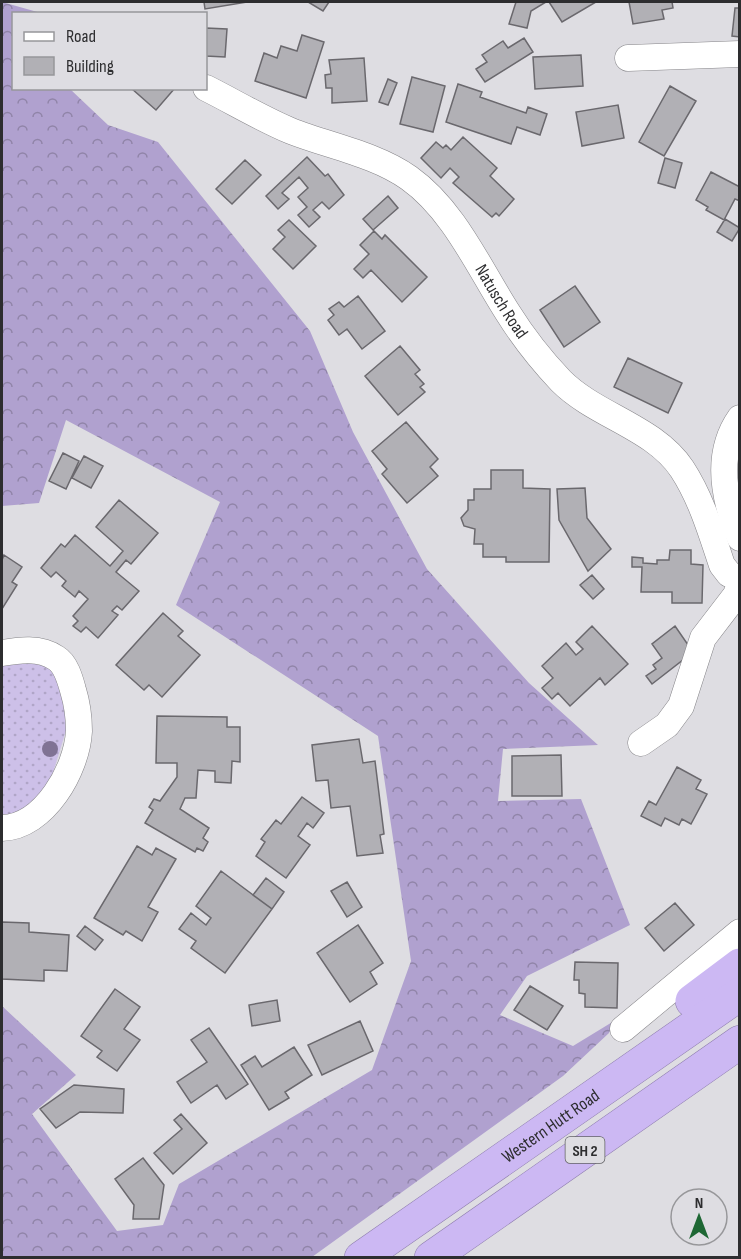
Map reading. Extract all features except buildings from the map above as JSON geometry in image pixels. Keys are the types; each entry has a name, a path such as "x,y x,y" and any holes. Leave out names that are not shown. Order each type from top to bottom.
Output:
{"highway":[{"path":"557,1119 697,997 740,965"},
{"name":"Western Hutt Road","path":"361,1257 740,994"},
{"name":"SH 2","path":"430,1257 740,1041"}],"street":[{"path":"628,58 740,54"},
{"name":"Natusch Road","path":"207,88 288,129 379,162 409,178 430,196 452,224 509,315 562,382 581,398 667,452 681,468 697,498 722,565 739,581 736,595 703,638 681,706 667,725 641,743"},
{"path":"740,418 724,465 726,505 740,538"},
{"path":"2,653 28,649 56,658 70,680 78,706 79,733 68,770 44,808 33,819 18,826 2,828"},
{"path":"623,1029 740,932"}],"shaded area":[{"path":"2,662 46,663 66,689 72,711 49,786 27,812 2,818"}],"green space":[{"path":"2,2 37,12 12,12 12,90 71,90 108,125 158,142 310,331 353,432 427,569 529,683 598,745 503,749 498,801 581,799 630,925 527,976 500,1015 573,1046 614,1021 609,1033 563,1076 312,1257 2,1257 2,1006 76,1075 32,1114 117,1231 163,1225 179,1184 372,1070 411,961 378,736 176,605 220,502 66,420 39,503 2,506"}]}
